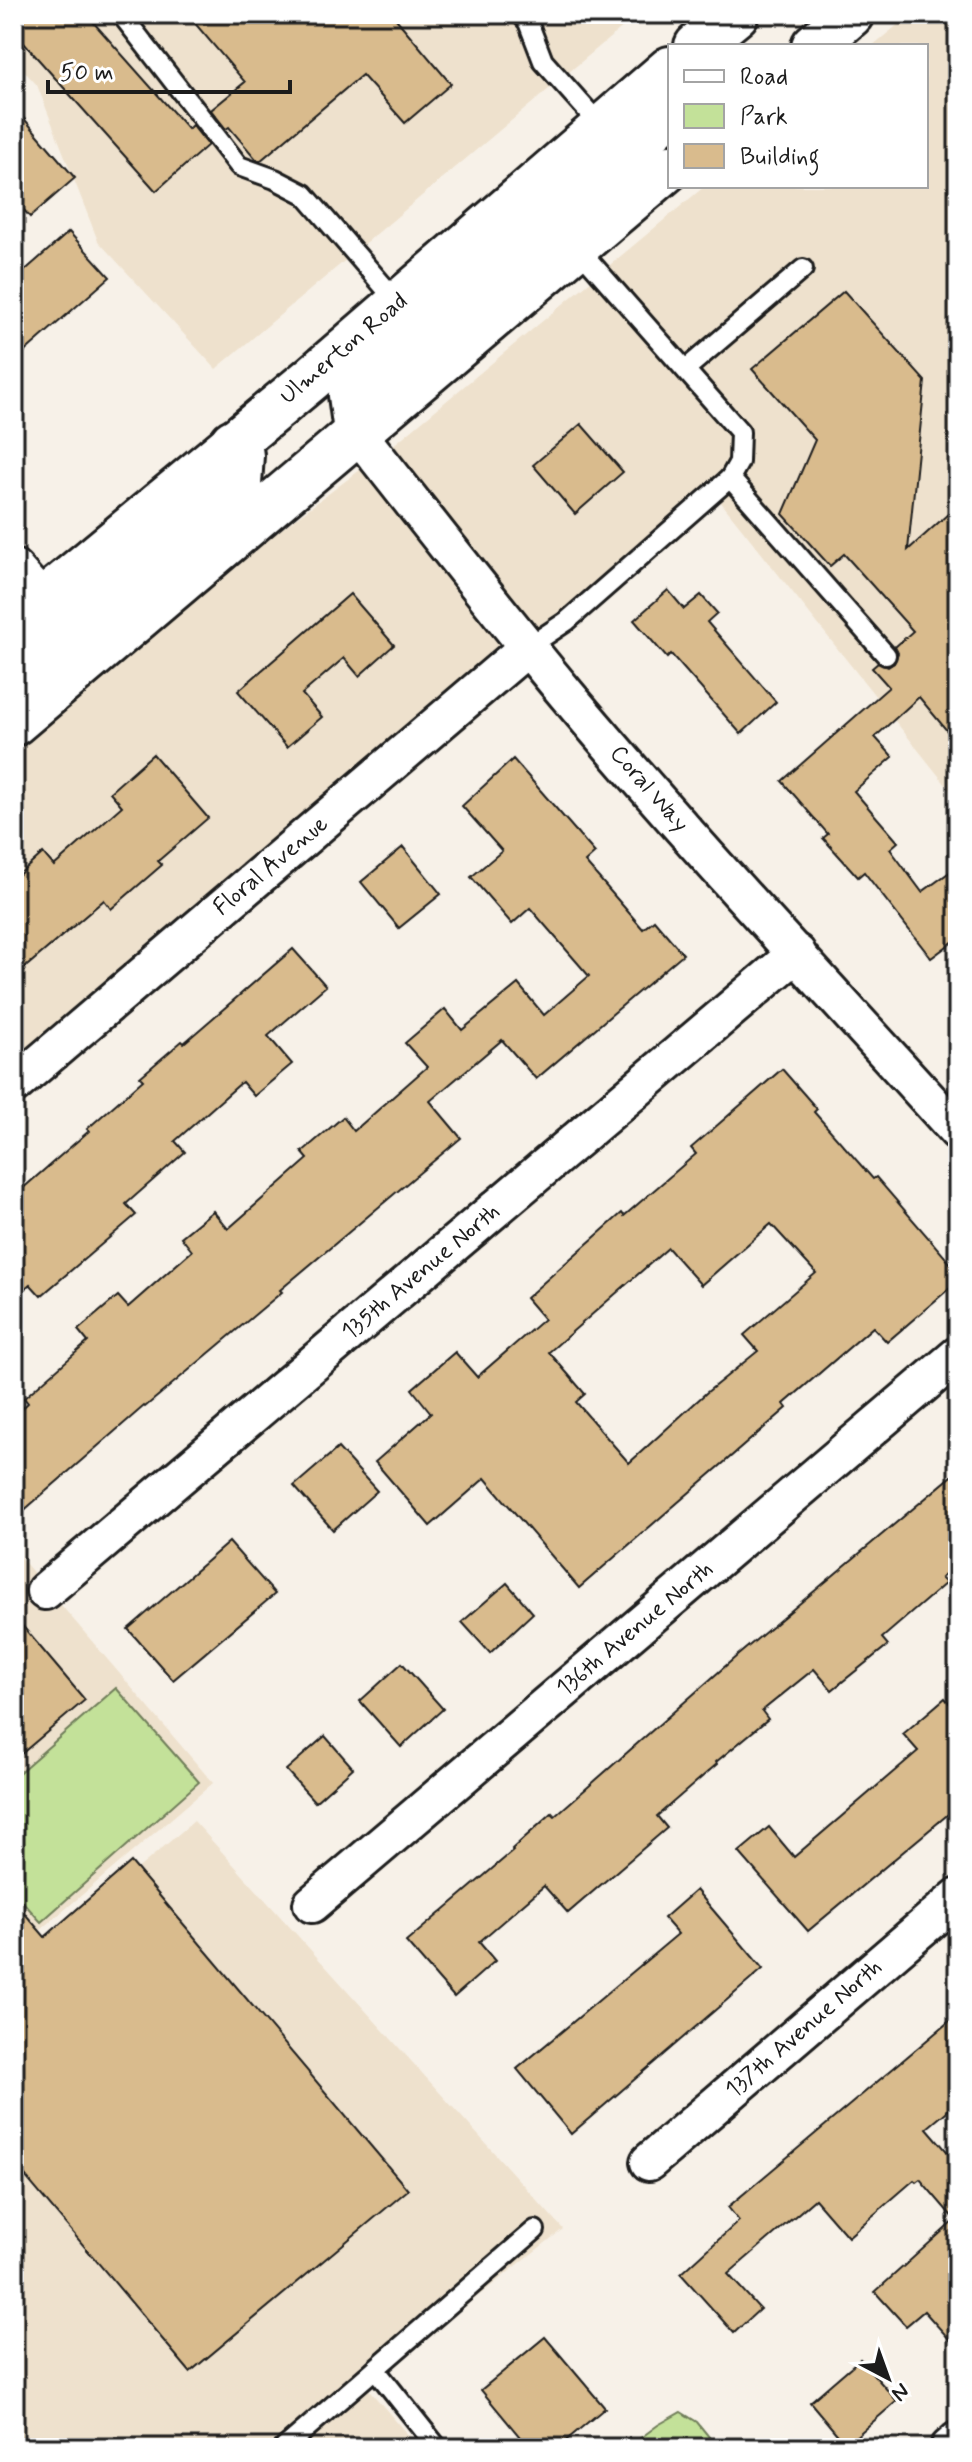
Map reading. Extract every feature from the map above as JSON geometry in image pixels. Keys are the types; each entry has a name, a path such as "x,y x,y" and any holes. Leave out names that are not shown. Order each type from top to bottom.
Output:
{"main road":[{"path":"699,44 736,14"},
{"path":"731,44 752,14"},
{"path":"816,44 851,14"},
{"name":"Ulmerton Road","path":"29,613 398,303 668,71"},
{"name":"Ulmerton Road","path":"356,431 351,395 385,358 668,115"},
{"path":"14,723 668,169"},
{"path":"14,680 239,484 241,455 233,442"}],"street":[{"name":"Coral Way","path":"356,431 528,647 736,889 958,1132"},
{"path":"14,568 29,613"},
{"name":"Floral Avenue","path":"14,1085 528,647"},
{"name":"135th Avenue North","path":"45,1591 797,953"},
{"name":"136th Avenue North","path":"312,1904 958,1355"},
{"name":"137th Avenue North","path":"649,2162 958,1897"},
{"path":"949,2448 958,2440"}],"lane":[{"path":"121,14 239,166 304,194 398,303"},
{"path":"521,14 528,22 543,61 602,127"},
{"path":"528,647 567,621 730,478 739,462 740,432 576,246"},
{"path":"686,369 803,269"},
{"path":"730,478 886,655"},
{"path":"284,2448 535,2230"},
{"path":"375,2369 438,2448"}],"shaded area":[{"path":"14,14 638,14 216,369 98,241 37,85 14,60"},
{"path":"911,14 958,14 958,800 712,491 544,640 391,447 703,188 928,188 928,44 874,44"},
{"path":"364,467 504,643 14,1060 14,751 190,598"},
{"path":"14,1550 213,1783 14,1953"},
{"path":"194,1821 563,2229 365,2385 419,2448 14,2448 14,1974"}],"green space":[{"path":"116,1688 199,1782 41,1922 14,1892 14,1777"},
{"path":"681,2412 697,2422 718,2448 627,2448 658,2425"}],"building":[{"path":"14,14 86,14 188,129 192,125 208,145 156,191 14,32"},
{"path":"187,14 392,14 451,84 405,123 362,75 260,161 211,110 245,82"},
{"path":"14,107 75,178 30,217 14,199"},
{"path":"69,232 110,277 14,361 14,280"},
{"path":"844,291 925,381 908,550 958,505 958,744 919,697 875,737 893,757 854,791 898,842 890,849 922,892 958,866 958,938 931,958 864,872 858,877 823,838 828,834 782,781 889,687 872,668 878,663 888,667 894,663 898,653 895,647 913,631 844,554 830,566 783,514 815,440 752,369"},
{"path":"581,424 623,472 575,514 533,465"},
{"path":"668,590 684,609 701,595 717,613 707,622 776,702 741,734 671,654 667,658 634,620"},
{"path":"350,594 394,645 359,676 344,658 302,694 322,717 287,747 238,691"},
{"path":"153,754 208,818 158,861 162,865 111,909 104,900 14,977 14,879 43,853 54,866 122,806 110,792"},
{"path":"513,759 595,853 585,862 643,929 654,920 683,954 536,1079 502,1040 430,1101 461,1138 14,1519 14,1416 28,1403 24,1398 88,1342 78,1330 118,1296 128,1307 192,1251 181,1237 213,1211 228,1229 308,1159 302,1152 343,1117 354,1131 427,1067 405,1043 445,1009 462,1030 518,984 544,1015 589,976 530,908 512,924 471,877 502,851 462,806"},
{"path":"403,847 441,894 399,928 361,882"},
{"path":"293,949 326,986 268,1036 292,1064 254,1096 242,1082 175,1141 185,1152 126,1204 136,1215 41,1296 30,1284 14,1298 14,1196 143,1080 140,1077"},
{"path":"782,1069 817,1109 814,1112 873,1179 876,1177 958,1272 958,1281 887,1342 873,1327 784,1404 787,1408 579,1588 485,1478 430,1526 375,1462 431,1413 412,1389 455,1352 477,1377 544,1319 526,1298 622,1213 624,1216 696,1154 691,1148","holes":["771,1224 816,1273 744,1335 758,1351 629,1463 576,1402 585,1394 549,1352 668,1248 701,1285"]},
{"path":"338,1448 377,1491 333,1530 294,1486"},
{"path":"958,1471 958,1564 941,1578 946,1583 882,1638 888,1645 832,1690 814,1669 762,1711 768,1719 657,1816 667,1828 568,1913 544,1886 479,1942 495,1961 454,1997 406,1942 513,1851 552,1813 555,1816 738,1655"},
{"path":"229,1542 275,1594 173,1680 128,1629"},
{"path":"507,1583 533,1613 490,1653 462,1622"},
{"path":"14,1616 85,1700 14,1760"},
{"path":"402,1663 443,1709 401,1747 360,1701"},
{"path":"945,1698 958,1713 958,1806 808,1931 739,1852 769,1827 794,1857 918,1751 903,1734"},
{"path":"325,1736 353,1768 315,1802 286,1770"},
{"path":"131,1862 408,2190 190,2372 14,2163 14,1901 45,1937"},
{"path":"696,1890 763,1969 571,2134 517,2069 678,1934 664,1918"},
{"path":"958,2014 958,2102 927,2128 958,2164 958,2349 924,2311 906,2326 875,2292 955,2220 920,2179 914,2180 848,2237 815,2199 728,2274 760,2309 734,2333 681,2274 739,2221 728,2207"},
{"path":"545,2337 605,2408 557,2448 529,2448 481,2390"},
{"path":"860,2359 897,2401 846,2445 810,2402"}]}
